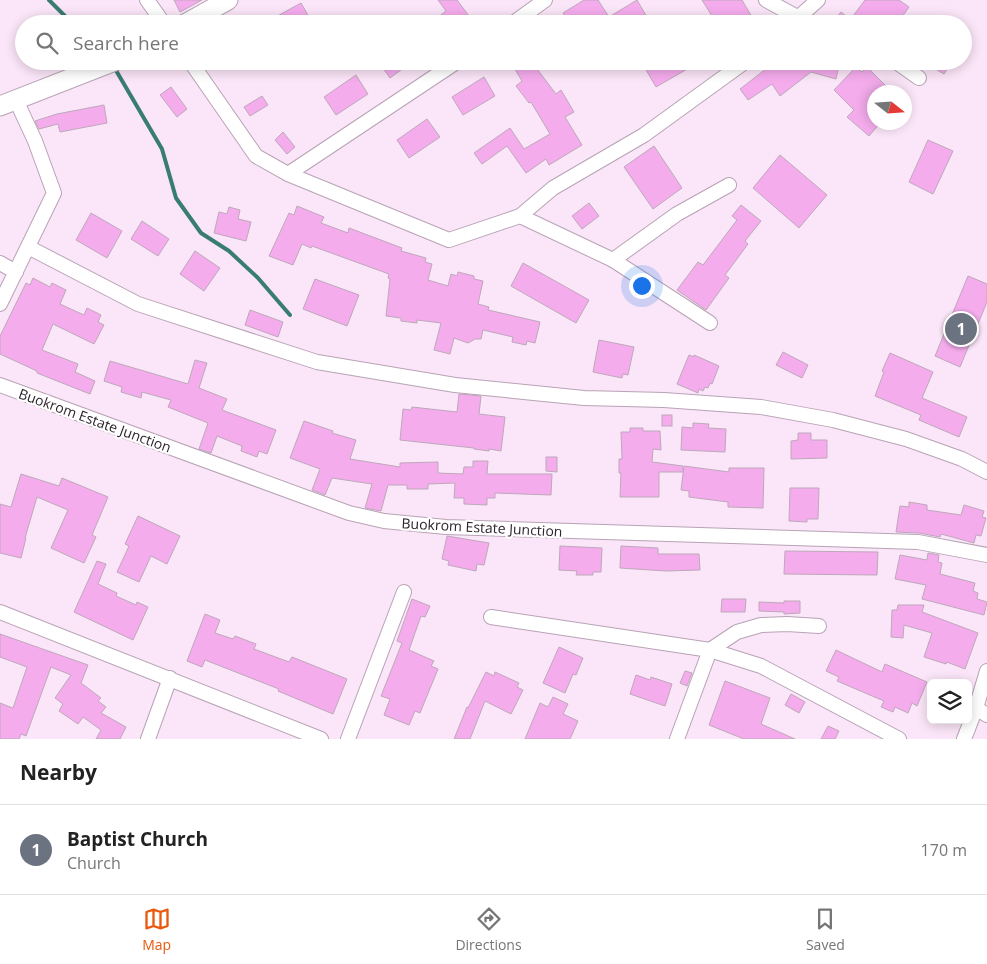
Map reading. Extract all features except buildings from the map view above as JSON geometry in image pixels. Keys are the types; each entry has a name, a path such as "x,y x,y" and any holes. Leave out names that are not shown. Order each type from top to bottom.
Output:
{"street":[{"path":"147,0 158,15"},
{"path":"201,15 228,0"},
{"path":"524,15 545,0"},
{"path":"766,0 787,15"},
{"path":"802,15 818,0"},
{"path":"0,304 54,193 35,142 8,103 96,70"},
{"path":"196,70 256,156 288,174 449,240 520,216 552,188 644,135 734,70"},
{"path":"288,174 444,70"},
{"path":"908,70 919,78"},
{"path":"613,260 677,214 729,185"},
{"path":"520,216 613,260 710,322"},
{"path":"28,247 138,304 317,362 455,386 584,398 664,400 761,407 833,420 906,439 962,459 987,472"},
{"path":"0,264 16,272"},
{"name":"Buokrom Estate Junction","path":"0,385 349,513 384,521 446,527 918,542 987,555"},
{"path":"348,739 404,592"},
{"path":"0,612 321,739"},
{"path":"491,617 710,650 761,666 899,739"},
{"path":"677,739 710,650 737,632 761,625 819,626"},
{"path":"964,739 981,711 987,671"},
{"path":"148,739 170,678"}],"waterway":[{"path":"49,0 64,15"},
{"path":"116,70 162,149 176,198 201,233 229,251 258,278 290,315"}],"place":[{"name":"Baptist Church","path":"961,329"}]}
